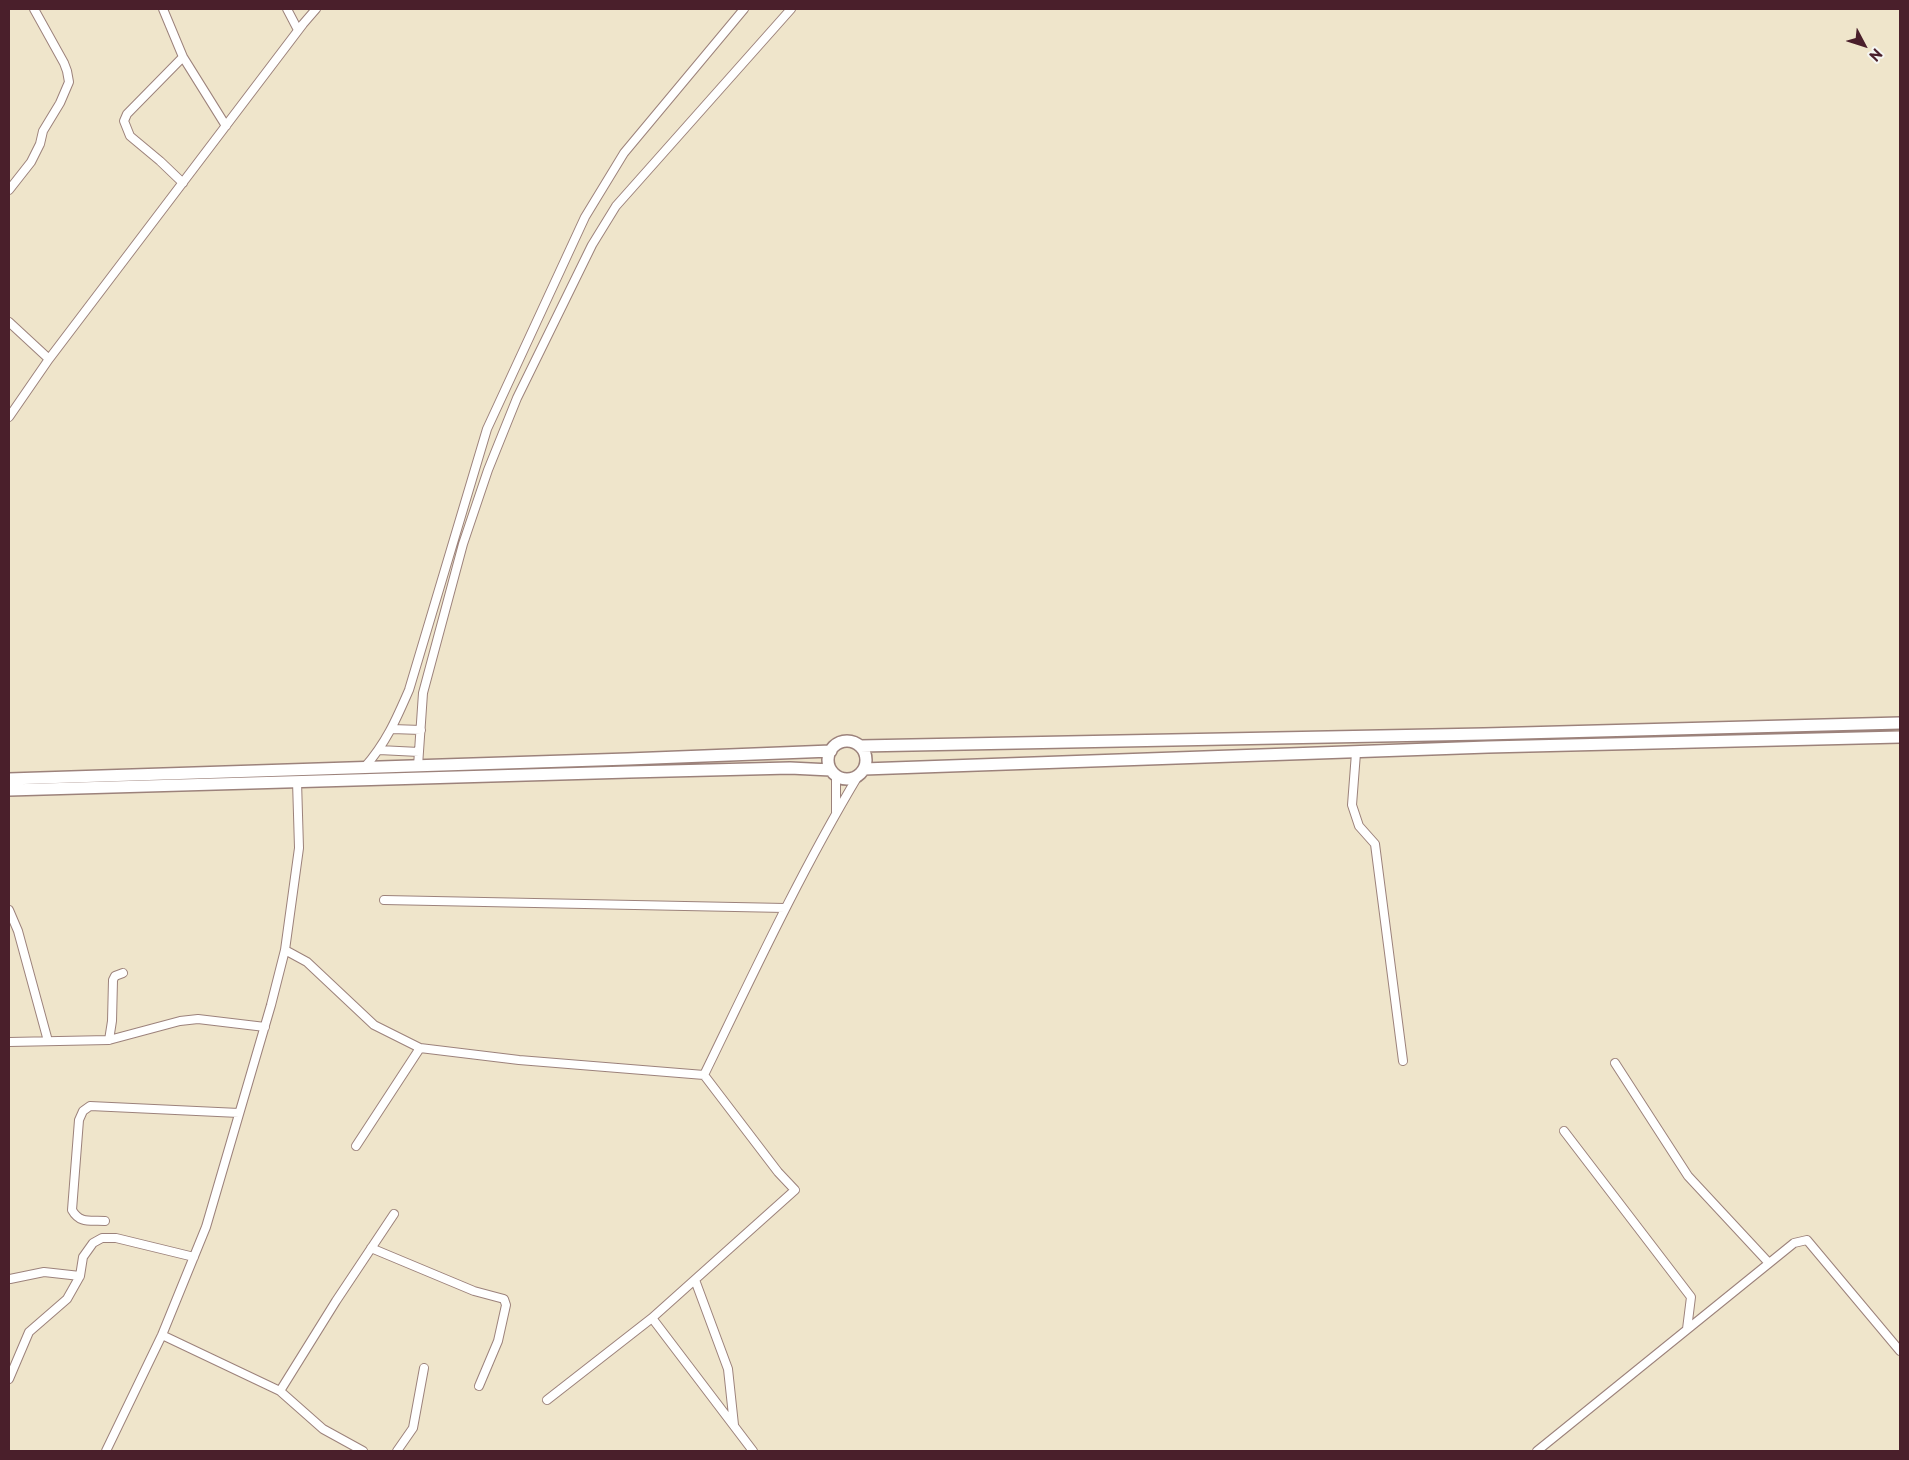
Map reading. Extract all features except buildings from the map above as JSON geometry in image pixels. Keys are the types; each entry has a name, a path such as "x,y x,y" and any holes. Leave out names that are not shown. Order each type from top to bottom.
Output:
{"street":[{"path":"9,190 31,162 40,144 43,131 60,103 69,82 68,71 34,9"},
{"path":"163,9 183,57 226,126"},
{"path":"287,9 298,30"},
{"path":"9,417 49,359 298,30 316,9"},
{"path":"364,768 379,750 392,728 409,690 487,429 585,216 624,153 744,9"},
{"path":"418,766 423,693 463,544 488,470 517,398 592,246 616,206 791,9"},
{"path":"183,57 127,114 124,121 130,136 160,160 183,184"},
{"path":"9,322 49,359"},
{"path":"860,746 1414,736 1900,723"},
{"path":"392,728 421,730"},
{"path":"9,790 790,768 833,772 847,779 861,772 1488,747 1900,737"},
{"path":"704,1075 785,908 836,814 866,764 866,754 860,746 852,742 842,742 831,751 828,757 833,772 836,814"},
{"path":"379,750 419,752"},
{"path":"9,779 831,751"},
{"path":"1356,753 1352,805 1359,826 1375,844 1403,1062"},
{"path":"106,1451 162,1334 206,1227 264,1027 285,950 299,848 297,781"},
{"path":"384,900 785,908"},
{"path":"9,910 18,931 48,1041"},
{"path":"9,932 18,931"},
{"path":"285,950 307,962 374,1025 420,1048 519,1060 704,1075 778,1172 795,1190 652,1318 547,1400"},
{"path":"109,1040 112,1021 113,980 115,976 123,973"},
{"path":"9,1042 109,1040 180,1021 198,1019 264,1027"},
{"path":"356,1146 420,1048"},
{"path":"1615,1063 1688,1176 1768,1262"},
{"path":"105,1221 80,1220 72,1210 79,1120 83,1110 90,1106 238,1113"},
{"path":"1564,1131 1691,1297 1687,1329"},
{"path":"280,1391 312,1338 394,1214"},
{"path":"9,1379 28,1332 67,1299 80,1276 83,1257 93,1243 102,1238 116,1238 194,1257"},
{"path":"1537,1451 1768,1262 1794,1243 1807,1240 1900,1351"},
{"path":"371,1248 474,1291 504,1300 506,1305 498,1341 479,1386"},
{"path":"10,1279 44,1272 80,1276"},
{"path":"694,1280 728,1369 734,1427"},
{"path":"652,1318 752,1451"},
{"path":"162,1334 280,1391 302,1413 323,1429 363,1451"},
{"path":"397,1451 413,1428 424,1368"}]}
